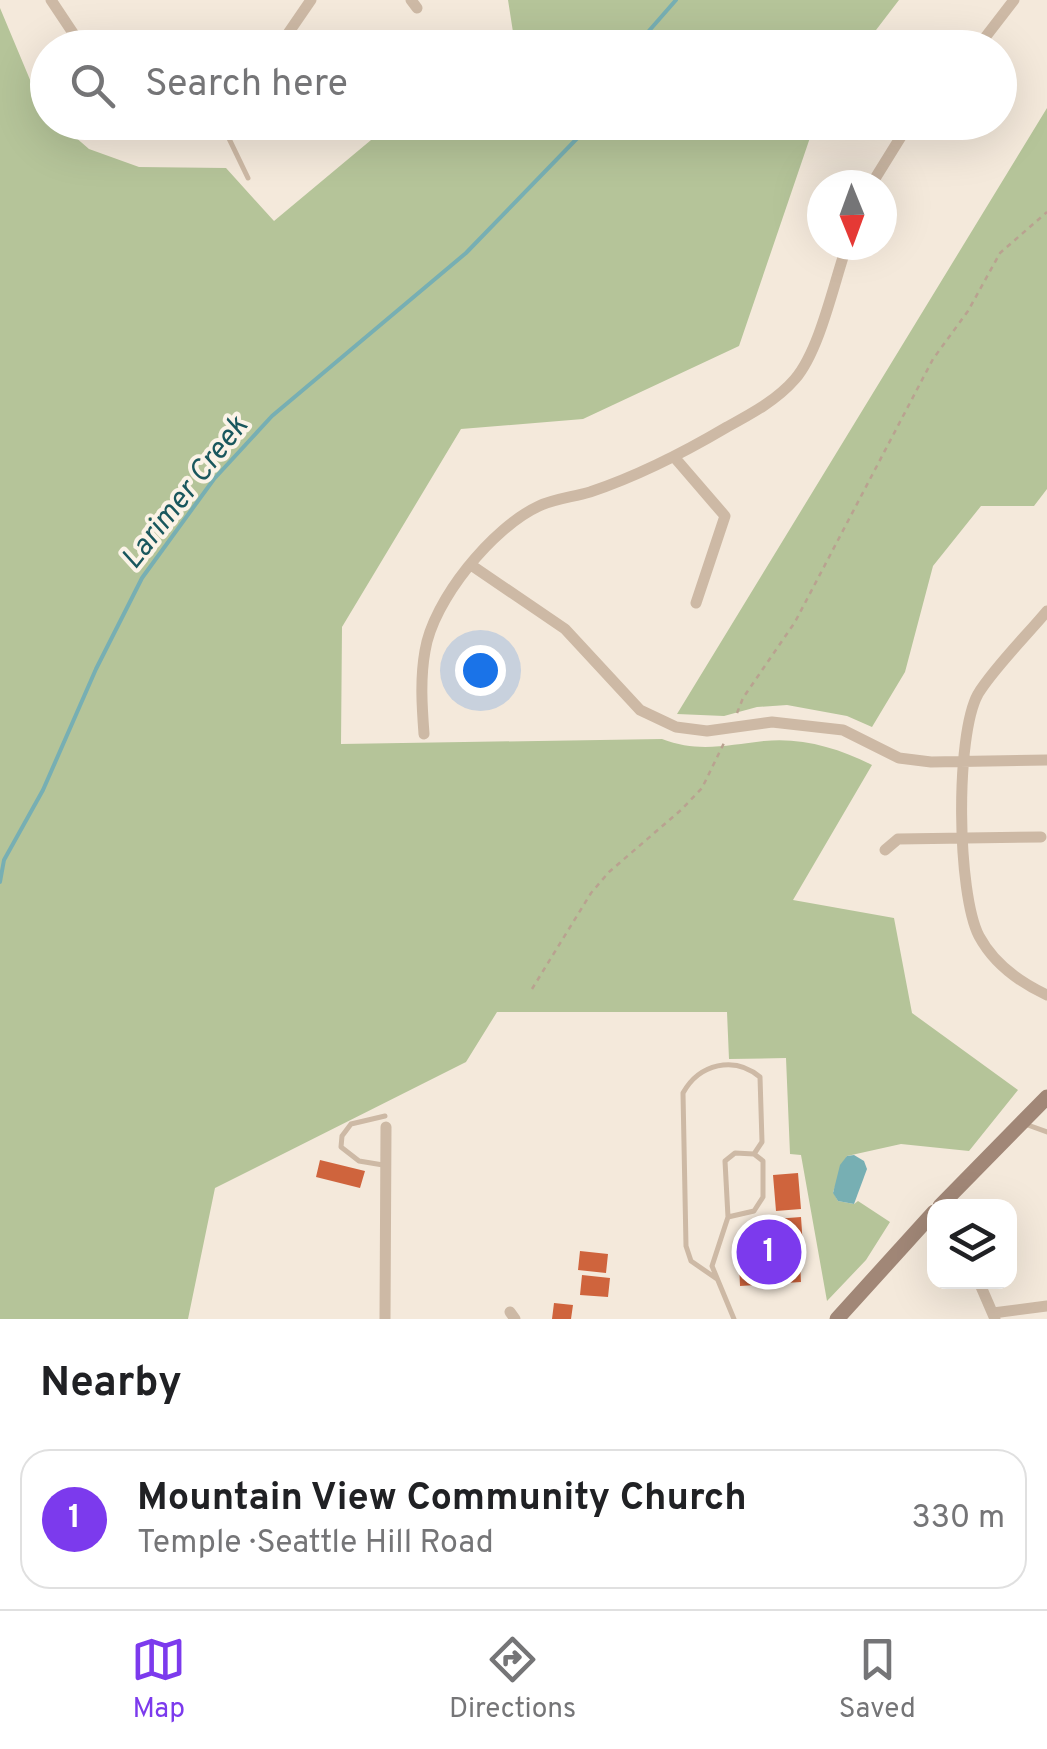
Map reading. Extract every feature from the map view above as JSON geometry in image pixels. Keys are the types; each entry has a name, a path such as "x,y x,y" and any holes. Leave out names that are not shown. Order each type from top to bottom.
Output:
{"main road":[{"path":"947,1199 1047,1097"},
{"path":"837,1319 927,1226"}],"street":[{"path":"50,0 70,30"},
{"path":"291,30 312,0"},
{"path":"991,30 1014,0"},
{"path":"880,170 899,140"},
{"path":"424,734 425,647 446,600 484,544 506,524 541,505 591,491 675,458 762,407 795,380 812,354 841,260"},
{"path":"675,458 725,516 696,603"},
{"path":"471,565 565,629 640,710 676,728 707,732 772,722 843,730 899,758 930,762 1047,760"},
{"path":"1047,612 978,694 964,759 963,836 966,892 978,934 998,963 1026,986 1047,995"},
{"path":"885,850 898,839 1041,837"},
{"path":"385,1121 385,1319"},
{"path":"982,1289 994,1316 1047,1306"}],"lane":[{"path":"230,140 248,178"},
{"path":"717,1279 691,1261 686,1246 683,1093 692,1077 710,1067 733,1066 748,1067 760,1078 762,1142 754,1154"},
{"path":"385,1121 351,1124 342,1136 341,1147 359,1161 386,1165"},
{"path":"1022,1124 1047,1132"},
{"path":"728,1217 754,1211 763,1198 762,1161 754,1154 735,1154 725,1161 728,1217 712,1266 734,1319"}],"path":[{"path":"532,989 590,893 702,788 743,698 796,622 933,359 968,310 1000,254 1047,212"}],"green space":[{"path":"508,0 899,0 876,30 513,30"},
{"path":"0,8 30,80 30,140 79,140 89,149 139,167 226,168 274,221 371,140 809,140 739,346 583,419 461,429 342,627 341,744 662,739 713,747 792,741 833,749 872,765 793,900 894,918 912,1013 1018,1090 969,1151 901,1144 847,1156 833,1192 838,1201 858,1201 890,1222 866,1260 827,1301 801,1155 790,1154 786,1058 729,1059 727,1012 497,1012 466,1062 215,1188 188,1319 0,1319"},
{"path":"1047,108 1047,489 1034,506 981,506 933,566 905,672 872,727 847,716 787,705 757,707 724,716 677,714"}],"water":[{"path":"847,1156 864,1161 867,1169 854,1204 838,1201 833,1193 840,1165"}],"building":[{"path":"320,1160 365,1171 360,1188 316,1177"},
{"path":"798,1173 801,1209 776,1211 773,1175"},
{"path":"801,1217 801,1282 740,1286 739,1261 743,1260 743,1247 748,1247 749,1221"},
{"path":"580,1251 608,1254 606,1273 578,1270"},
{"path":"582,1275 610,1278 608,1297 580,1295"},
{"path":"554,1303 573,1305 571,1319 552,1319"}],"waterway":[{"name":"Larimer Creek","path":"650,30 676,0"},
{"name":"Larimer Creek","path":"0,882 4,860 43,790 96,669 142,578 214,479 272,416 466,253 576,140"}],"place":[{"name":"Mountain View Community Church","path":"769,1252"}]}
